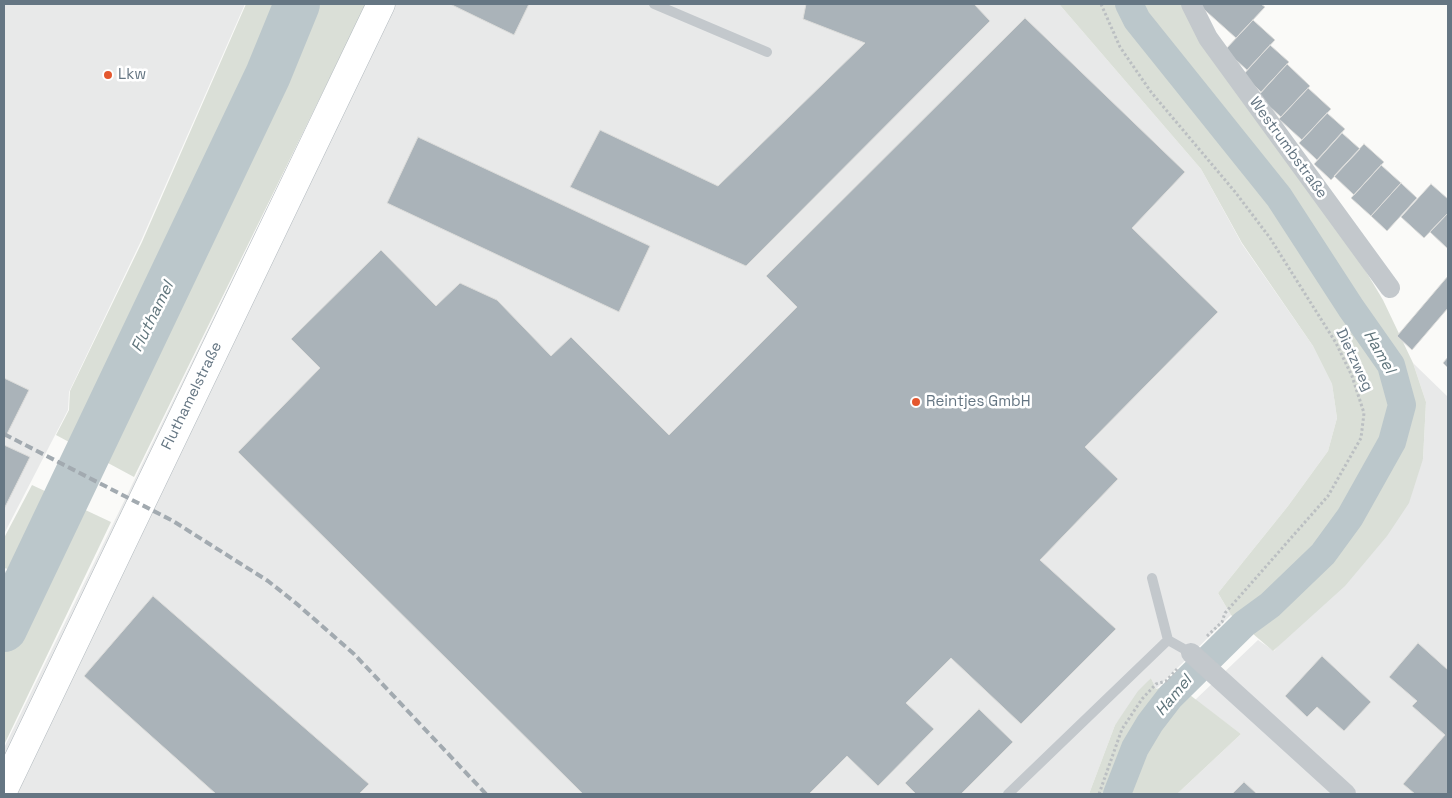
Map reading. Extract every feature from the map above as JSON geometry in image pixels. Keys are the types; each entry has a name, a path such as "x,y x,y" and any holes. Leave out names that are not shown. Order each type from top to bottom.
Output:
{"main road":[{"name":"Fluthamelstraße","path":"4,789 381,4"}],"street":[{"name":"Westrumbstraße","path":"1191,4 1208,38 1390,288"},
{"path":"1191,653 1346,794"}],"lane":[{"path":"654,4 767,52"},
{"path":"1152,578 1168,640 1191,653"},
{"path":"1008,794 1168,640"}],"path":[{"name":"Dietzweg","path":"1099,794 1122,729 1142,699 1156,684 1166,681 1222,622 1224,613 1328,496 1361,438 1364,413 1352,376 1336,343 1270,238 1236,193 1151,92 1120,47 1101,4"}],"shaded area":[{"path":"4,4 245,4 141,241 69,392 68,410 4,534"},
{"path":"246,4 366,4 134,477 56,435 69,410 70,391 142,242"},
{"path":"366,4 1059,4 1201,169 1242,244 1313,346 1332,384 1337,418 1328,451 1288,506 1218,593 1231,615 1156,689 1151,678 1115,725 1089,794 4,794 4,748"},
{"path":"1059,4 1182,4 1340,228 1383,300 1413,363 1426,402 1423,459 1409,503 1387,536 1345,586 1273,651 1231,615 1218,593 1288,506 1328,451 1337,418 1332,384 1313,346 1242,243 1201,169"},
{"path":"1413,363 1448,397 1448,794 1177,794 1241,734 1195,700 1258,640 1274,651 1423,459 1426,402"},
{"path":"32,485 111,522 4,745 4,600 9,598 21,572 4,568 4,538"},
{"path":"4,571 17,573 8,595 4,596"},
{"path":"1151,678 1156,689 1167,686 1186,692 1241,734 1177,794 1089,794 1115,725 1138,691"}],"building":[{"path":"450,4 529,4 514,35"},
{"path":"806,4 974,4 990,21 746,266 570,187 600,130 718,186 865,43 803,19"},
{"path":"1198,4 1261,4 1265,7 1236,38"},
{"name":"Reintjes GmbH","path":"1025,18 1185,172 1132,228 1218,312 1085,447 1118,479 1040,560 1116,629 1021,724 951,658 906,703 934,729 878,786 847,756 809,794 583,794 238,452 320,368 291,339 381,250 436,306 460,283 497,300 551,356 571,337 669,435 797,307 766,276"},
{"path":"1253,20 1275,40 1247,70 1225,50"},
{"path":"1270,45 1289,62 1261,92 1243,75"},
{"path":"1287,64 1310,86 1281,117 1258,96"},
{"path":"1308,88 1331,109 1302,140 1279,119"},
{"path":"1327,113 1345,129 1317,160 1299,143"},
{"path":"1342,133 1360,149 1331,180 1314,164"},
{"path":"418,137 650,246 619,312 387,203"},
{"path":"1364,144 1384,162 1354,195 1334,176"},
{"path":"1381,165 1401,183 1371,216 1351,198"},
{"path":"1401,183 1417,198 1387,231 1371,216"},
{"path":"1431,184 1448,199 1448,213 1424,238 1401,217"},
{"path":"1448,213 1448,249 1430,232"},
{"path":"1448,276 1448,308 1412,350 1397,336"},
{"path":"1448,357 1448,368 1443,363"},
{"path":"4,378 29,390 4,440"},
{"path":"4,445 30,457 4,509"},
{"path":"153,596 369,784 359,794 216,794 84,676"},
{"path":"1418,643 1448,670 1448,794 1415,794 1403,784 1445,735 1412,706 1417,701 1389,677"},
{"path":"1322,656 1371,702 1344,731 1317,707 1307,717 1285,696"},
{"path":"979,709 1013,742 961,794 916,794 905,783"},
{"path":"1244,782 1257,794 1232,794"}],"waterway":[{"name":"Fluthamel","path":"4,629 268,75 297,4"},
{"name":"Hamel","path":"1117,794 1135,748 1150,723 1170,697 1244,624 1270,605 1323,554 1350,517 1392,442 1402,405 1391,365 1351,308 1279,197 1137,20 1129,4"}],"railway":[{"path":"4,434 173,521 268,581 354,654 486,794"}],"place":[{"name":"Lkw","path":"108,75"},
{"name":"Reintjes GmbH","path":"916,402"}]}
